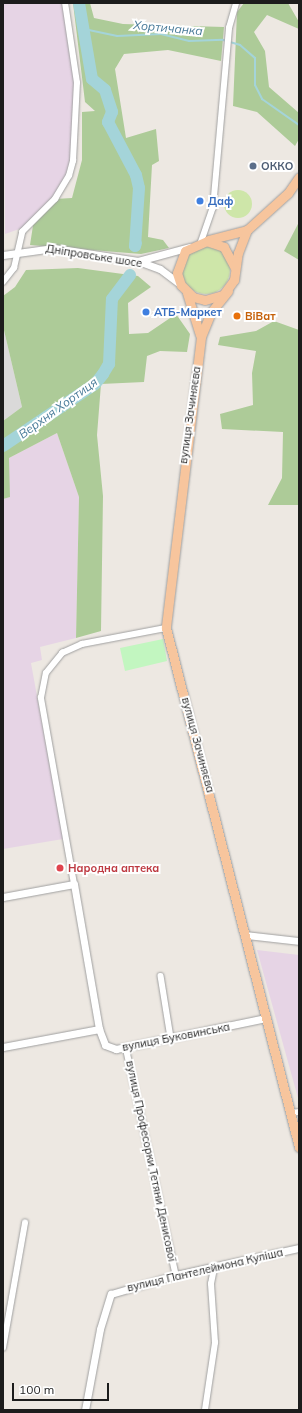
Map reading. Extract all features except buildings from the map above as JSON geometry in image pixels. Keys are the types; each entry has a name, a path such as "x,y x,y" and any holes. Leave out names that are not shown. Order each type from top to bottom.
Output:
{"main road":[{"path":"201,336 188,293 181,285 177,267 190,247 201,242 247,230 288,193 299,177"},
{"path":"201,336 211,312 228,290 247,230"},
{"path":"201,242 224,247 235,268"},
{"path":"188,293 211,300 228,290"},
{"name":"вулиця Зачиняєва","path":"201,336 166,628 246,935 266,1018 295,1112 299,1147"}],"street":[{"path":"3,282 14,268 22,232 55,199 69,176 73,161 76,82 65,3"},
{"path":"201,242 213,208 228,37 236,3"},
{"path":"138,261 190,247"},
{"name":"Дніпровське шосе","path":"3,255 19,250 54,248 138,261 160,270 181,285"},
{"path":"3,1047 98,1029 41,698 46,673 62,653 82,644 166,628"},
{"path":"3,897 74,884"},
{"path":"246,935 299,941"},
{"path":"160,976 171,1038"},
{"name":"вулиця Буковинська","path":"98,1029 102,1040 109,1048 126,1047 266,1018"},
{"name":"вулиця Професорки Тетяни Денисової","path":"126,1047 176,1275"},
{"path":"3,1348 25,1224"},
{"name":"вулиця Пантелеймона Куліша","path":"85,1410 100,1329 111,1294 176,1275 214,1269 299,1248"},
{"path":"205,1410 215,1343 211,1284 214,1269"}],"shaded area":[{"path":"3,3 68,3 77,83 75,145 65,186 25,227 5,234"},
{"path":"3,326 22,407 3,421"},
{"path":"57,433 79,497 76,638 40,647 42,660 31,663 63,839 3,849 3,499 10,497 7,468 9,458"},
{"path":"257,950 299,955 299,1098 298,1098"}],"green space":[{"path":"73,3 90,3 94,18 123,24 224,27 221,61 168,50 124,54 115,69 126,138 156,129 159,161 152,165 148,237 163,240 169,248 141,254 30,245 34,219 55,199 72,198 82,160 82,112 95,111 85,102"},
{"path":"244,3 288,3 299,22 299,29 267,15 254,32 265,51 269,87 299,113 299,139 295,146 257,112 233,106 237,12"},
{"path":"238,190 248,194 252,204 248,214 238,218 228,214 224,204 228,194"},
{"path":"299,222 299,260 284,251"},
{"path":"201,246 211,246 223,253 230,265 230,275 223,287 211,294 201,294 193,290 186,283 182,275 182,265 186,257 193,250"},
{"path":"78,268 138,276 151,287 128,303 129,334 148,333 176,314 190,334 187,352 160,351 147,356 144,382 101,384 97,435 103,496 101,631 76,638 79,497 57,433 9,458 10,497 3,499 3,421 22,407 3,326 3,296 15,287 26,270"},
{"path":"274,321 299,330 299,505 268,505 282,478 283,432 222,429 220,414 253,405 252,373 256,351 218,345 220,337 256,331"},
{"path":"163,639 167,661 125,671 120,648"}],"waterway":[{"name":"Верхня Хортиця","path":"79,3 92,79 105,90 112,112 108,122 136,175 139,188 135,246 136,243"},
{"name":"Хортичанка","path":"84,29 117,36 161,34 189,41 223,40 240,45 255,58 255,85 262,99 299,125"},
{"name":"Верхня Хортиця","path":"3,446 95,384 103,374 109,364 112,299 130,275"}],"place":[{"name":"ОККО","path":"253,166"},
{"name":"Даф","path":"200,201"},
{"name":"АТБ-Маркет","path":"146,312"},
{"name":"ВіВат","path":"237,316"},
{"name":"Народна аптека","path":"60,868"}]}
